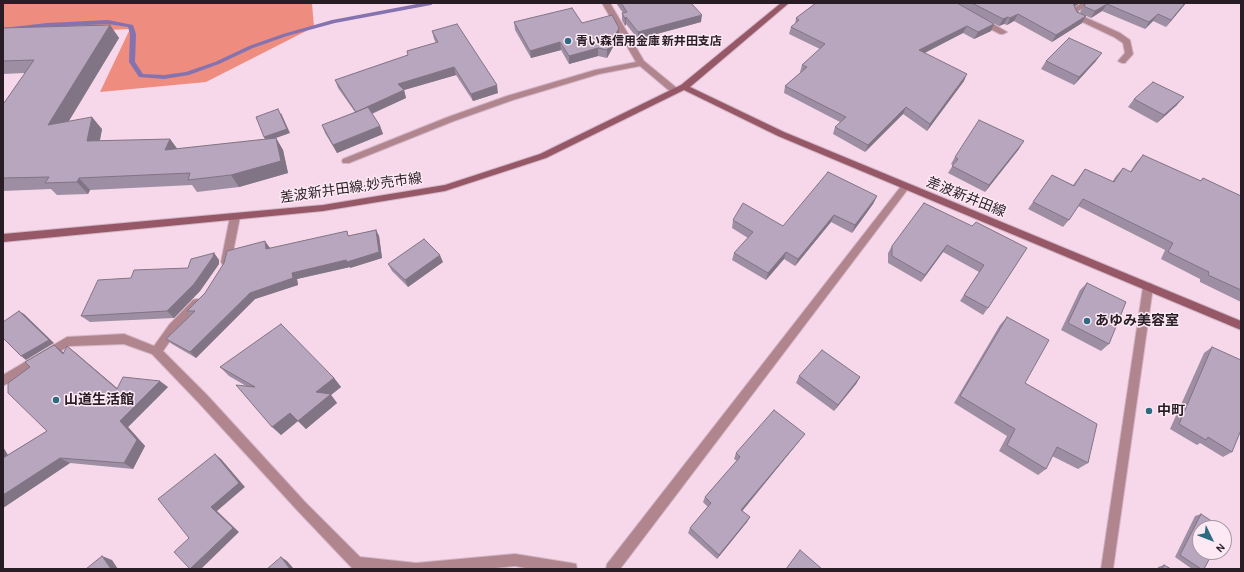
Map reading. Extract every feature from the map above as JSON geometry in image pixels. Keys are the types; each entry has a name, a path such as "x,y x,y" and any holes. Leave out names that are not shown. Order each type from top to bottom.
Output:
{"main road":[{"name":"差波新井田線;妙売市線","path":"3,238 323,208 445,188 542,156 627,116 679,89 785,3"},
{"name":"差波新井田線","path":"679,89 905,187 1241,326"}],"street":[{"path":"606,3 641,63 679,89"},
{"path":"1088,3 1074,10 1077,16 1117,35 1127,42 1129,54 1122,61"},
{"path":"975,18 1003,32"},
{"path":"346,161 450,119 510,98 598,72 641,63"},
{"path":"612,569 905,187"},
{"path":"221,272 226,266 235,217"},
{"path":"1106,569 1148,287"},
{"path":"156,351 173,328 205,295"},
{"path":"3,381 67,342 124,339 156,351 203,399 301,506 357,563 416,569 515,560 571,569"}],"shaded area":[{"path":"3,3 312,3 314,27 206,82 100,92 130,29 3,35"}],"building":[{"path":"621,3 691,3 702,15 638,32 626,17 625,19 622,13 627,12"},
{"path":"816,3 957,3 994,24 978,32 967,26 919,50 967,74 930,124 906,107 868,145 835,127 846,117 785,86 807,67 802,65 825,44 791,27 799,20 796,18"},
{"path":"972,3 1073,3 1077,12 1086,16 1056,35 1018,14 1010,18 1008,17 1003,19"},
{"path":"1087,3 1185,3 1171,20 1158,14 1149,22 1107,4 1095,11 1085,7 1084,5"},
{"path":"572,8 582,23 612,15 619,28 607,50 598,48 569,56 560,42 530,51 514,22"},
{"path":"457,24 497,85 471,94 454,67 398,84 404,90 356,112 335,80 408,55 407,51 438,42 432,31"},
{"path":"110,25 48,125 92,117 87,141 170,139 165,150 276,138 281,161 231,175 188,180 190,173 79,178 77,182 45,183 49,177 3,178 3,104 34,60 3,61 3,28"},
{"path":"1069,38 1102,53 1079,77 1046,61"},
{"path":"1153,82 1184,97 1164,115 1134,99"},
{"path":"368,107 380,126 333,145 322,125"},
{"path":"278,109 287,129 264,137 256,117"},
{"path":"979,120 1024,141 989,185 952,166 958,159 955,157"},
{"path":"1143,155 1201,181 1203,178 1241,196 1241,290 1208,275 1209,272 1168,252 1173,243 1083,199 1069,220 1033,202 1052,175 1074,186 1085,169 1114,182 1123,168 1131,172"},
{"path":"828,172 877,196 855,225 834,215 798,259 786,252 768,273 734,253 753,232 733,220 743,203 783,226"},
{"path":"924,203 972,226 976,222 1027,248 988,308 964,295 984,265 947,245 925,275 892,256 892,246"},
{"path":"376,230 379,252 347,262 346,260 292,273 293,278 250,293 190,352 166,339 195,311 187,311 205,293 224,263 227,251 265,241 266,249 347,231 348,236"},
{"path":"424,239 440,255 405,280 388,264"},
{"path":"214,253 213,257 194,284 167,311 81,316 98,280 131,278 134,270 188,268 191,259"},
{"path":"1087,283 1126,302 1109,344 1068,323"},
{"path":"19,311 49,340 21,356 3,338 3,322"},
{"path":"1007,317 1049,340 1025,383 1097,424 1088,463 1057,447 1046,469 1007,445 1015,429 960,396"},
{"path":"281,324 334,378 316,392 331,394 298,421 290,413 272,427 236,385 255,387 220,367"},
{"path":"54,345 63,354 67,346 117,389 123,377 160,381 120,421 137,440 124,463 60,458 3,495 3,458 47,431 8,393 8,383 30,367 25,362"},
{"path":"1212,347 1241,360 1241,430 1232,452 1208,437 1206,440 1179,424"},
{"path":"822,350 860,377 838,405 799,376"},
{"path":"774,410 805,434 741,510 750,517 719,555 690,528 711,503 705,497 740,457 736,453"},
{"path":"215,454 239,483 211,507 233,528 190,569 174,552 189,538 158,499"},
{"path":"1201,514 1210,520 1198,520"},
{"path":"1192,532 1192,560 1209,560 1204,569 1201,569 1180,555"},
{"path":"800,550 822,569 786,569"},
{"path":"102,556 111,569 86,569"},
{"path":"281,557 290,569 267,569"},
{"path":"1164,565 1171,569 1162,569"}],"waterway":[{"path":"3,30 47,25 108,22 131,26 133,34 132,62 141,76 164,77 187,74 217,63 251,47 285,35 334,21 431,3"}],"place":[{"name":"青い森信用金庫 新井田支店","path":"568,41"},
{"name":"あゆみ美容室","path":"1087,321"},
{"name":"山道生活館","path":"56,400"},
{"name":"中町","path":"1149,411"}]}
